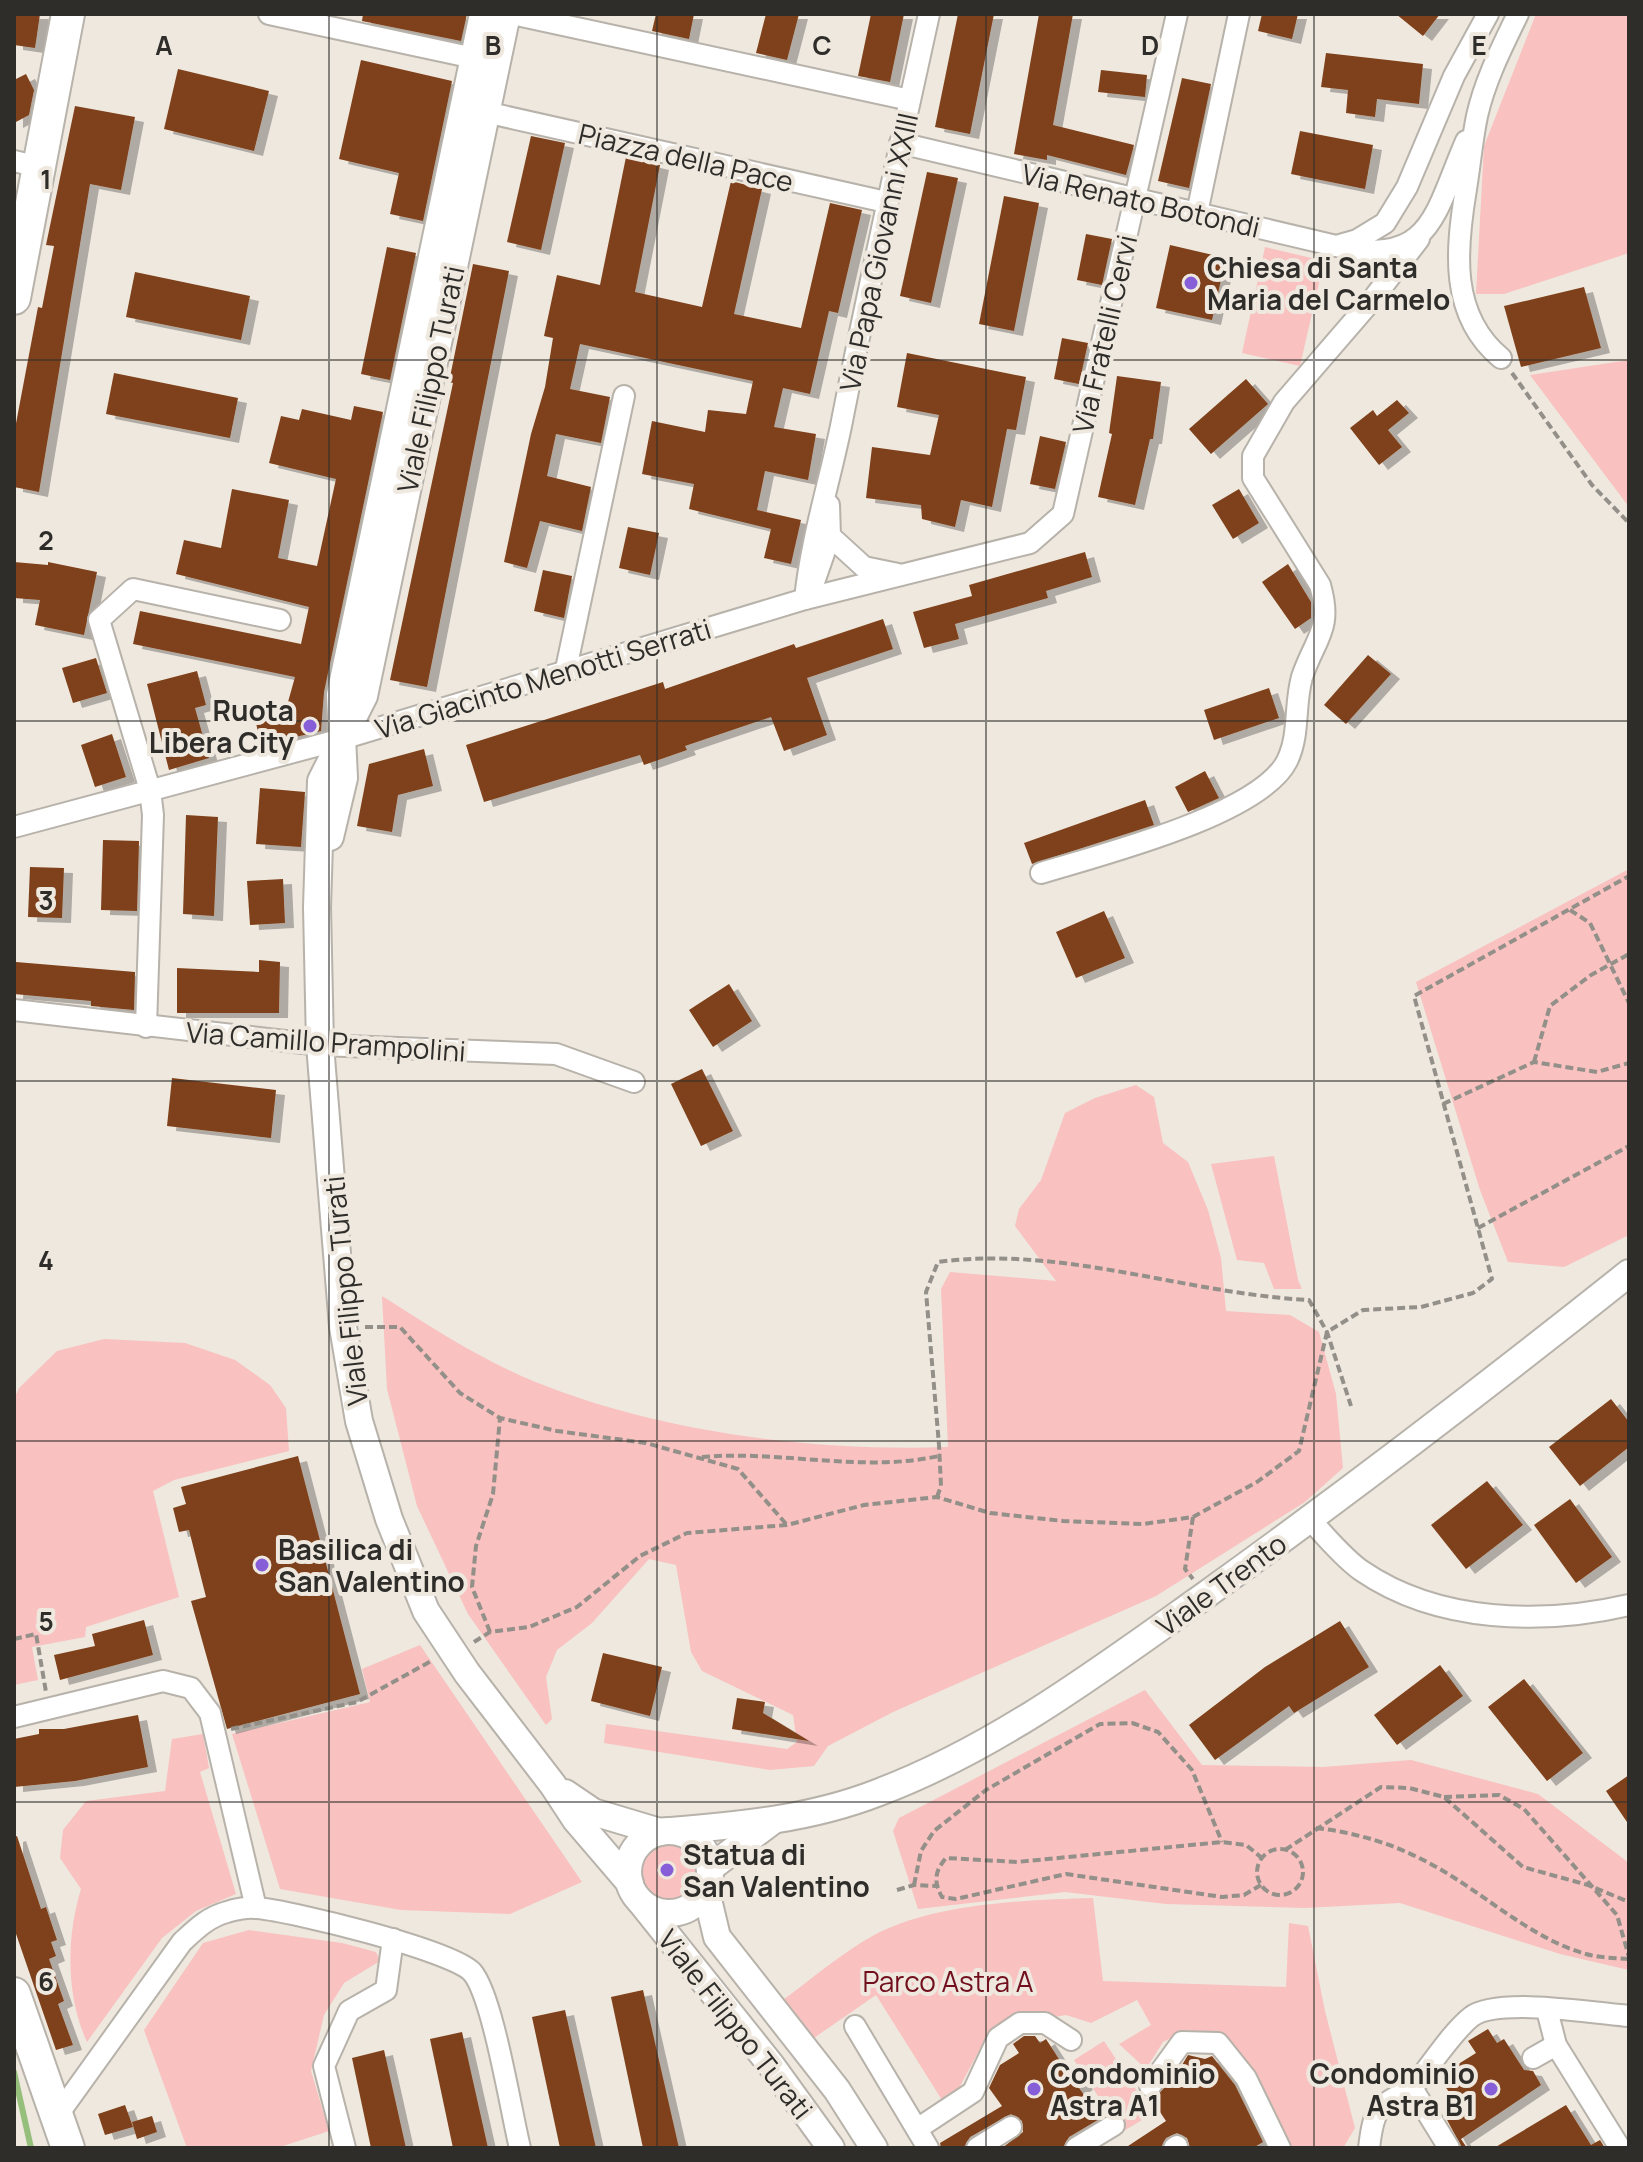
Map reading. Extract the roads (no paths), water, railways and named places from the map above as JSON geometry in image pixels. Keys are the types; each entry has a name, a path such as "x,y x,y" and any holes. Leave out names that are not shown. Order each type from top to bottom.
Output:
{"main road":[{"path":"14,298 26,164 68,14"},
{"path":"14,1994 68,2148"}],"street":[{"path":"269,14 474,58"},
{"name":"Viale Filippo Turati","path":"483,14 340,695 344,778 318,888 320,1045 343,1327 359,1421 389,1519 426,1611 576,1820 771,2065 831,2148"},
{"path":"510,14 910,100"},
{"name":"Viale Filippo Turati","path":"342,739 364,696 485,112 510,14"},
{"name":"Via Papa Giovanni XXIII","path":"805,599 810,549 828,490 886,202 929,14"},
{"name":"Via Fratelli Cervi","path":"1063,514 1177,14"},
{"path":"1197,213 1239,14"},
{"path":"1336,246 1357,240 1385,223 1407,187 1454,76 1488,14"},
{"path":"1041,873 1181,830 1274,781 1286,764 1294,747 1302,678 1326,623 1325,603 1320,585 1253,478 1253,456 1284,402 1419,239 1436,212 1477,115 1490,73 1518,14"},
{"name":"Piazza della Pace","path":"485,112 886,202"},
{"path":"1477,115 1459,225 1458,264 1461,292 1472,322 1484,344 1501,358"},
{"name":"Via Renato Botondi","path":"900,143 1369,254 1402,249 1419,239"},
{"path":"566,669 624,396"},
{"name":"Via Papa Giovanni XXIII","path":"805,599 820,571 830,536 828,490"},
{"name":"Via Giacinto Menotti Serrati","path":"14,827 342,739 805,599 1030,543 1063,514"},
{"path":"830,536 864,567 906,576"},
{"path":"146,1027 153,815 150,790 99,620 133,589 280,620"},
{"name":"Via Camillo Prampolini","path":"14,1010 320,1045 556,1054 634,1082"},
{"name":"Viale Trento","path":"666,1832 771,1822 878,1793 1002,1734 1310,1520 1629,1273"},
{"path":"1310,1520 1362,1571 1430,1604 1511,1617 1593,1613 1629,1605"},
{"path":"14,1717 163,1681 191,1688 210,1713 256,1908"},
{"name":"Viale Filippo Turati","path":"553,1785 593,1812 666,1832"},
{"name":"Viale Trento","path":"708,1880 771,1822"},
{"path":"666,1832 693,1838 702,1846 708,1880 688,1909 675,1913 651,1909 635,1892 631,1857 638,1845 666,1832"},
{"name":"Viale Filippo Turati","path":"708,1880 717,1937 818,2064 874,2148"},
{"path":"57,2116 182,1942 204,1922 227,1912 256,1908 393,1939 448,1957 472,1972 484,1996 520,2148"},
{"path":"345,2148 324,2066 349,2011 386,1990 393,1939"},
{"path":"1369,2148 1372,2124 1382,2102 1412,2088 1469,2018 1482,2010 1547,2010 1629,2016"},
{"path":"1547,2010 1556,2045 1620,2148"},
{"path":"917,2129 973,2092 998,2038 1020,2023 1045,2023 1071,2040"},
{"path":"855,2026 928,2148"},
{"path":"1150,2086 1182,2042 1218,2043 1246,2078 1275,2146"},
{"path":"1533,2058 1556,2045"},
{"path":"1412,2088 1449,2148"},
{"path":"1076,2148 1114,2125"},
{"path":"977,2148 1011,2127"}],"waterway":[{"path":"14,2072 31,2148"}],"place":[{"name":"Chiesa di Santa Maria del Carmelo","path":"1191,283"},
{"name":"Ruota Libera City","path":"310,726"},
{"name":"Basilica di San Valentino","path":"262,1565"},
{"name":"Statua di San Valentino","path":"667,1870"},
{"name":"Condominio Astra A1","path":"1034,2089"},
{"name":"Condominio Astra B1","path":"1491,2089"}],"park label":[{"name":"Parco Astra A","path":"948,1981"}]}
